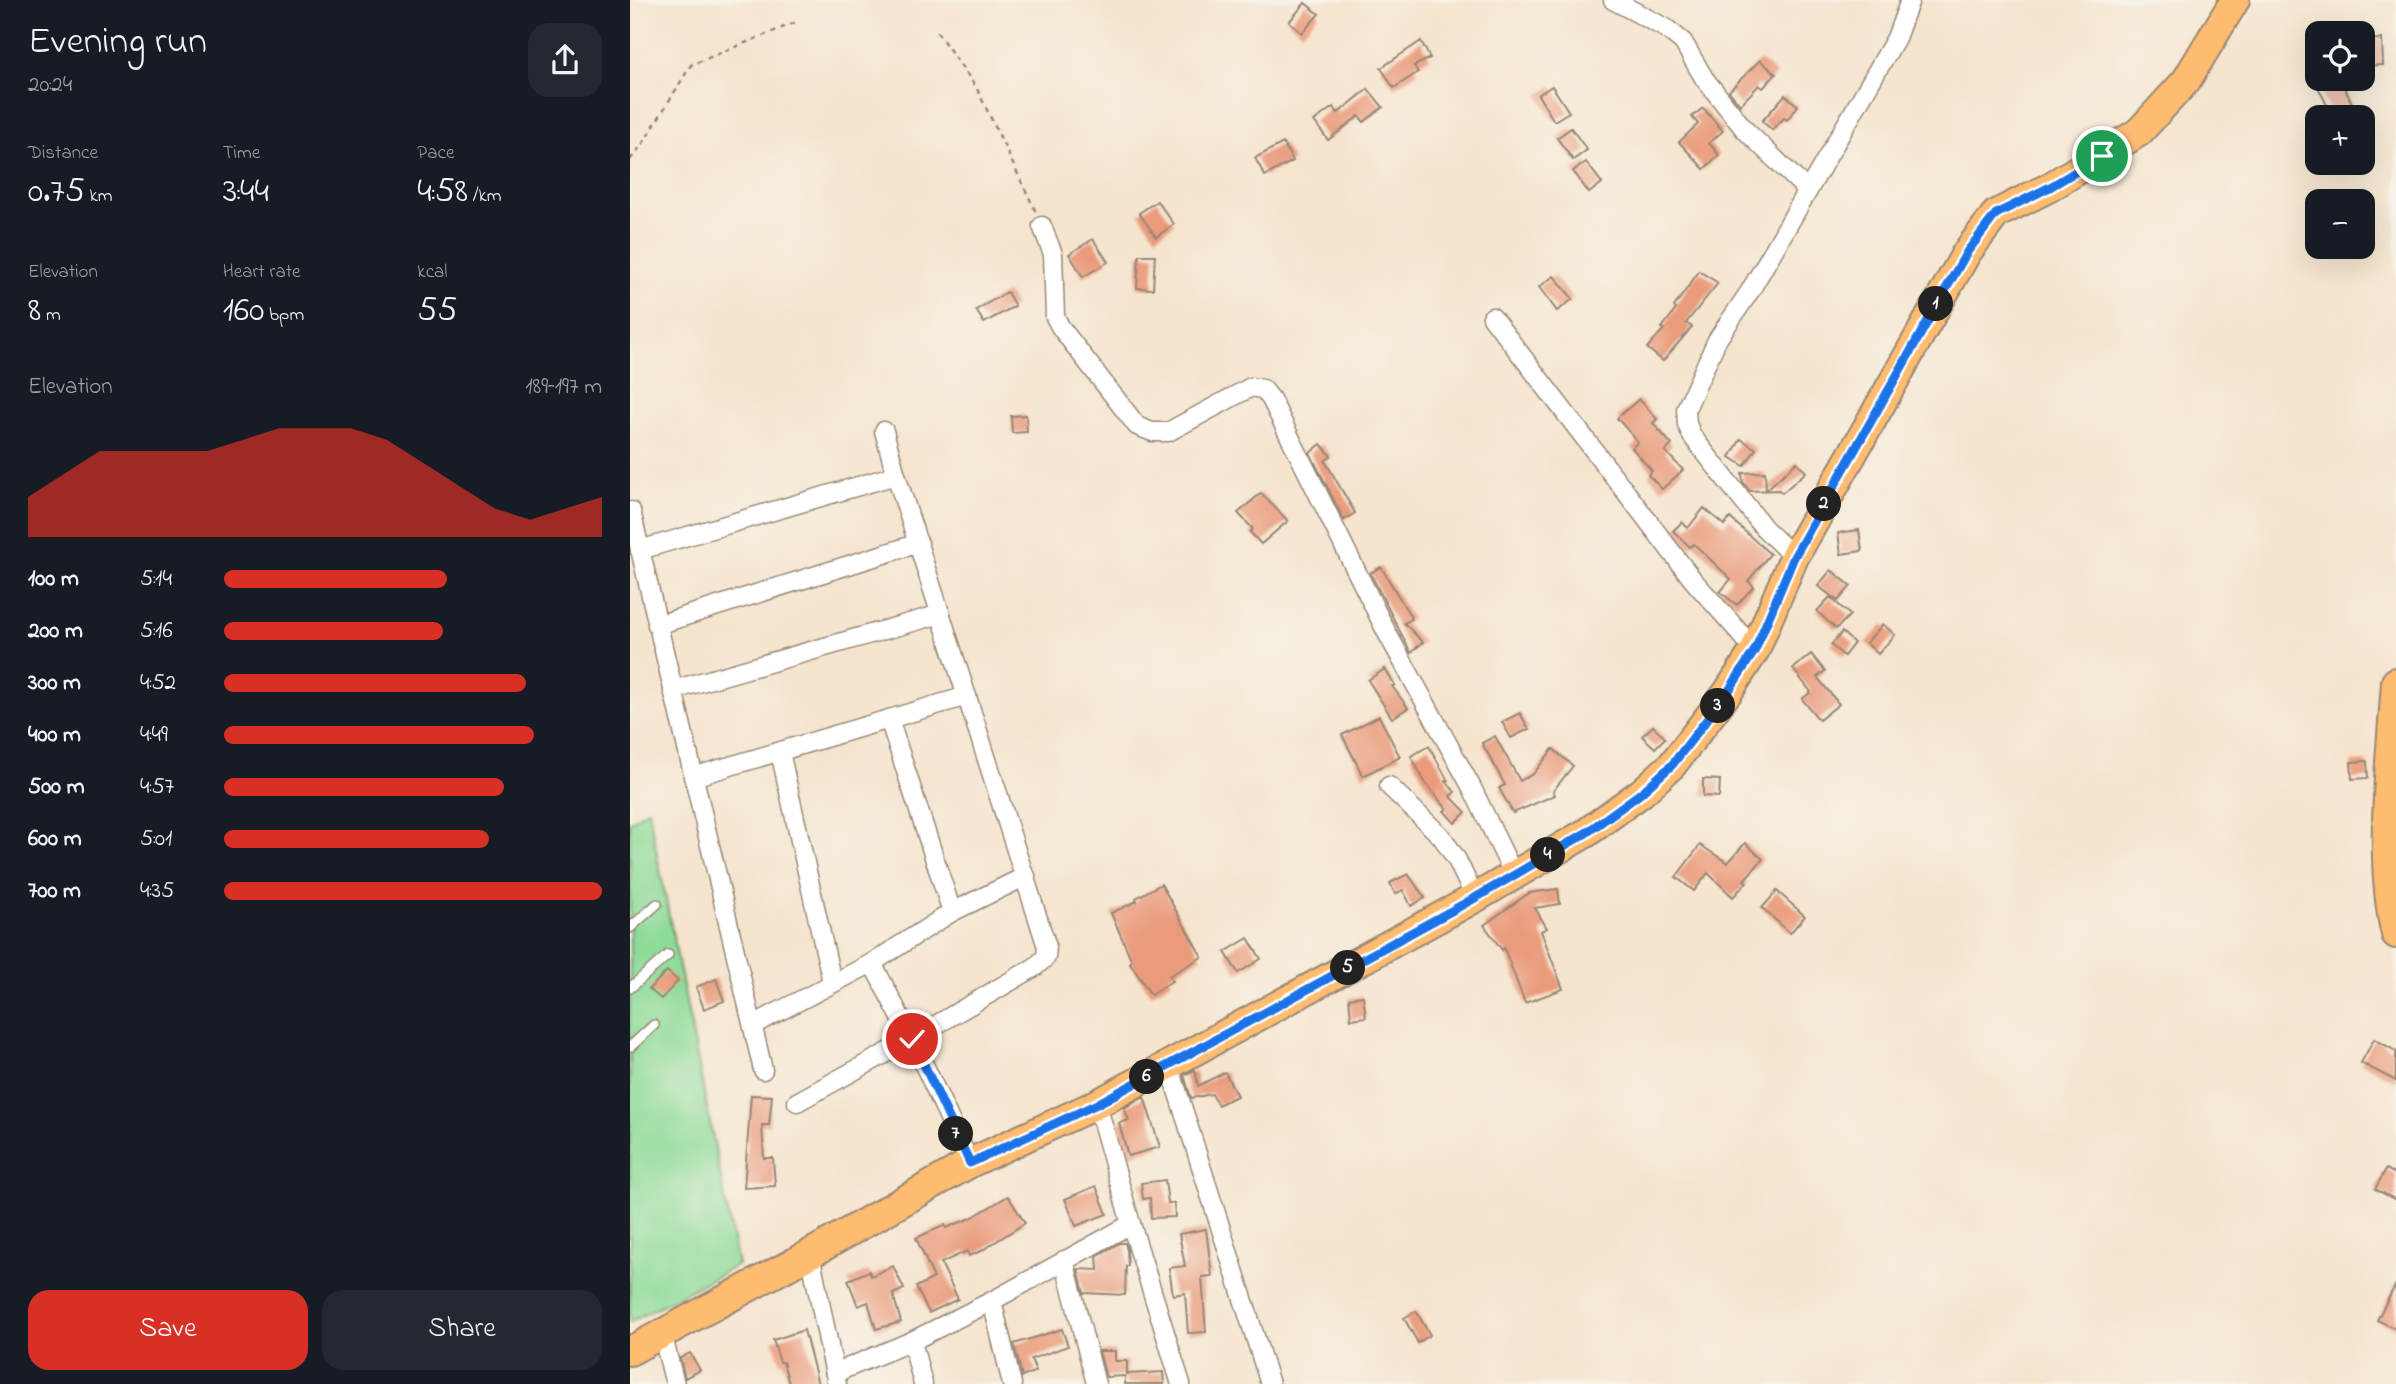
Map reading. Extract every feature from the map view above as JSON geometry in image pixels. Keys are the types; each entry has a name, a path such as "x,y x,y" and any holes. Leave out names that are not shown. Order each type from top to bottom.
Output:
{"main road":[{"path":"630,1351 810,1255 970,1163 1097,1104 1475,898 1586,833 1641,793 1672,765 1728,692 1755,650 1794,557 1961,262 1996,214 2050,187 2139,132 2186,81 2235,0"},
{"path":"2396,682 2388,831 2389,907 2396,934"}],"street":[{"path":"1613,0 1667,29 1683,42 1704,78 1745,130 1808,191"},
{"path":"1794,557 1764,528 1692,436 1687,424 1686,409 1717,340 1750,291 1896,38 1909,0"},
{"path":"1042,226 1053,254 1055,317 1137,426 1152,432 1168,432 1251,387 1263,389 1271,399 1387,633 1472,788 1514,874"},
{"path":"1492,317 1693,580 1755,650"},
{"path":"797,1102 912,1039 1035,967 1046,957 1047,947 1026,876 884,431"},
{"path":"640,550 896,475"},
{"path":"631,512 763,1070"},
{"path":"657,625 919,543"},
{"path":"673,691 941,614"},
{"path":"693,778 967,696"},
{"path":"889,719 952,912"},
{"path":"780,752 832,982"},
{"path":"1388,786 1442,837 1458,860 1475,898"},
{"path":"753,1025 872,963 952,912 1026,876"},
{"path":"872,963 912,1039 970,1163"},
{"path":"1170,1065 1270,1384"},
{"path":"1097,1104 1130,1224 1181,1384"},
{"path":"810,1255 836,1379 992,1301 1130,1224"},
{"path":"1065,1260 1097,1384"},
{"path":"992,1301 1012,1384"},
{"path":"662,1333 675,1384"},
{"path":"912,1341 923,1384"}],"lane":[{"path":"630,928 657,904"},
{"path":"630,988 668,955"},
{"path":"630,1047 654,1026"}],"path":[{"path":"630,160 691,65 799,22"},
{"path":"937,32 976,87 1013,160 1042,226"}],"green space":[{"path":"648,809 738,1265 630,1322 630,822"}],"building":[{"path":"1305,3 1319,14 1302,33 1289,22"},
{"path":"2375,39 2382,39 2383,65 2375,65"},
{"path":"1421,41 1430,58 1414,66 1418,72 1394,88 1381,68"},
{"path":"1760,60 1776,74 1763,88 1759,85 1740,105 1729,91"},
{"path":"1552,86 1569,112 1554,121 1538,95"},
{"path":"1368,89 1383,107 1364,122 1359,116 1328,140 1314,121 1333,107 1338,113"},
{"path":"2320,91 2346,91 2353,105 2327,105"},
{"path":"1785,95 1798,106 1787,120 1784,118 1772,130 1762,121"},
{"path":"1703,108 1723,131 1709,143 1719,155 1704,169 1679,142 1698,124 1692,117"},
{"path":"1571,128 1587,150 1573,160 1557,138"},
{"path":"1283,143 1293,161 1265,176 1255,158"},
{"path":"1586,162 1602,183 1589,193 1573,171"},
{"path":"1157,201 1174,224 1156,237 1139,213"},
{"path":"1093,239 1108,262 1083,277 1069,254"},
{"path":"1139,255 1155,255 1153,289 1137,288"},
{"path":"1699,271 1718,283 1686,323 1692,327 1663,361 1647,348 1664,329 1662,328 1676,309 1674,307"},
{"path":"1554,276 1573,299 1557,311 1539,287"},
{"path":"1007,292 1015,306 984,323 976,310"},
{"path":"1639,399 1657,419 1653,423 1672,445 1665,451 1683,470 1662,489 1648,475 1652,471 1632,448 1638,442 1617,418"},
{"path":"1026,415 1027,432 1012,433 1011,416"},
{"path":"1741,439 1756,449 1744,466 1730,457"},
{"path":"1321,444 1331,456 1325,461 1355,513 1344,520 1310,453"},
{"path":"1797,462 1806,472 1782,493 1779,490 1750,491 1743,482 1742,473 1765,472 1766,490"},
{"path":"1261,493 1288,521 1261,544 1250,532 1253,529 1238,513"},
{"path":"1704,508 1724,525 1730,518 1770,554 1748,581 1754,586 1737,605 1720,592 1731,579 1694,544 1690,547 1673,531 1682,522 1688,528"},
{"path":"1859,530 1862,551 1841,554 1838,533"},
{"path":"1381,567 1412,619 1404,623 1423,642 1411,653 1370,573"},
{"path":"1831,570 1851,586 1838,601 1818,586"},
{"path":"1830,597 1850,615 1836,629 1817,611"},
{"path":"1883,624 1895,635 1878,654 1866,643"},
{"path":"1842,632 1854,643 1844,656 1831,645"},
{"path":"1811,654 1825,671 1817,677 1839,704 1819,720 1802,699 1811,692 1793,669"},
{"path":"1385,669 1395,685 1392,686 1408,708 1392,718 1368,680"},
{"path":"1520,713 1529,729 1511,738 1502,722"},
{"path":"1379,716 1400,757 1363,776 1342,735"},
{"path":"1653,726 1665,738 1655,748 1642,736"},
{"path":"1495,736 1520,781 1533,774 1553,749 1573,766 1553,791 1555,795 1513,813 1499,788 1505,785 1482,743"},
{"path":"1429,746 1446,781 1455,792 1450,796 1466,812 1455,823 1426,784 1411,756"},
{"path":"2367,761 2368,778 2352,779 2351,762"},
{"path":"1703,779 1720,780 1719,797 1703,796"},
{"path":"1745,843 1763,859 1733,897 1708,873 1694,891 1676,877 1700,845 1728,863"},
{"path":"1408,874 1425,898 1411,906 1403,890 1395,894 1390,883"},
{"path":"1161,884 1202,957 1169,976 1172,981 1151,995 1130,963 1132,961 1111,913 1137,901 1136,898"},
{"path":"1558,889 1560,904 1535,908 1547,928 1541,931 1563,989 1525,1003 1504,948 1502,950 1484,925 1529,893"},
{"path":"1777,891 1805,916 1790,933 1762,908"},
{"path":"1248,938 1261,959 1238,973 1225,952"},
{"path":"667,971 678,981 661,999 649,989"},
{"path":"716,979 724,1001 704,1009 696,987"},
{"path":"1363,996 1366,1017 1351,1019 1349,998"},
{"path":"2374,1039 2396,1051 2396,1081 2361,1063"},
{"path":"1195,1070 1198,1086 1225,1072 1237,1096 1218,1105 1212,1094 1191,1098 1184,1075"},
{"path":"751,1095 772,1096 769,1125 762,1125 764,1158 773,1158 775,1186 744,1188"},
{"path":"1144,1097 1160,1147 1128,1156 1119,1123 1129,1120 1124,1108"},
{"path":"2386,1169 2396,1174 2396,1200 2375,1189"},
{"path":"1165,1180 1168,1203 1174,1203 1175,1217 1151,1218 1150,1198 1143,1199 1141,1183"},
{"path":"1096,1186 1107,1214 1076,1226 1065,1199"},
{"path":"1008,1196 1025,1223 981,1251 969,1256 967,1251 941,1263 958,1299 929,1313 916,1287 934,1278 916,1238 945,1225 946,1228 971,1218"},
{"path":"1206,1229 1212,1276 1202,1277 1206,1332 1188,1333 1185,1293 1173,1295 1169,1268 1185,1266 1179,1234"},
{"path":"1119,1243 1125,1243 1127,1250 1125,1295 1084,1293 1078,1269 1098,1270 1097,1256"},
{"path":"893,1266 904,1289 893,1294 901,1322 876,1329 868,1302 858,1306 848,1280 869,1271 871,1276"},
{"path":"2396,1284 2396,1329 2377,1320"},
{"path":"1416,1311 1430,1335 1418,1343 1404,1318"},
{"path":"1062,1329 1068,1346 1031,1359 1036,1371 1022,1377 1014,1344"},
{"path":"804,1330 818,1384 789,1384 773,1340"},
{"path":"1099,1351 1115,1351 1115,1361 1127,1361 1127,1374 1163,1372 1164,1384 1125,1384 1125,1376 1106,1377"},
{"path":"690,1353 700,1370 685,1378 680,1358"}],"route":[{"path":"912,1039 970,1163 1097,1104 1475,898 1586,833 1641,793 1672,765 1728,692 1755,650 1794,557 1967,252 1996,214 2050,187 2102,156"}]}
